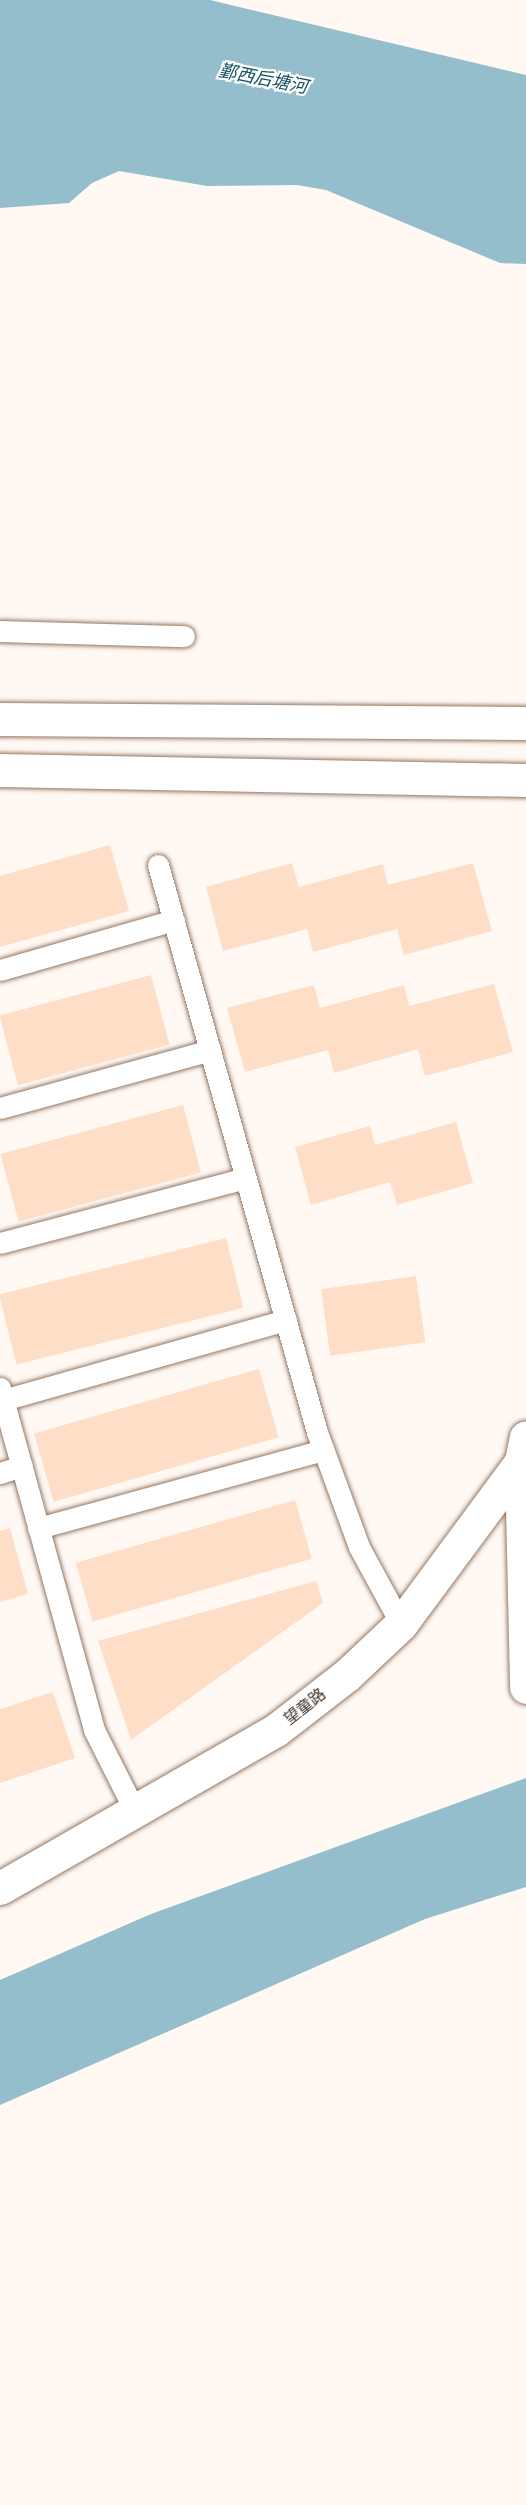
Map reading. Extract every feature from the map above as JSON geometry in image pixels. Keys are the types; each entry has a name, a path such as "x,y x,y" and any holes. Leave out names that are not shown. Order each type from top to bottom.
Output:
{"street":[{"path":"0,719 526,723"},
{"path":"0,770 526,780"},
{"path":"523,1449 526,1687"},
{"name":"望童路","path":"0,1888 276,1730 401,1624 523,1449"}],"lane":[{"path":"0,631 184,636"},
{"path":"158,865 324,1450 359,1547 401,1624"},
{"path":"0,970 174,920"},
{"path":"0,1108 210,1050"},
{"path":"0,1243 246,1179"},
{"path":"135,1810 94,1730 2,1394 286,1320"},
{"path":"38,1528 324,1450"},
{"path":"0,1473 22,1466"}],"water":[{"name":"鄞西后塘河","path":"0,0 210,0 526,75 526,264 500,263 326,190 297,185 207,186 119,171 92,183 69,203 0,208"},
{"path":"526,1778 526,1887 425,1919 0,2105 0,1980 151,1914"}],"building":[{"path":"110,845 129,911 0,947 0,876"},
{"path":"292,863 299,887 383,864 388,885 473,863 492,931 404,955 397,929 313,952 307,929 223,951 206,887"},
{"path":"151,975 170,1045 18,1085 0,1015"},
{"path":"494,984 513,1052 425,1076 418,1049 334,1073 328,1050 245,1072 227,1008 314,985 320,1008 404,985 409,1006"},
{"path":"183,1105 201,1173 19,1222 0,1154"},
{"path":"456,1122 473,1183 397,1205 390,1182 311,1205 295,1147 370,1126 375,1145"},
{"path":"226,1238 243,1308 16,1364 0,1294"},
{"path":"416,1276 425,1342 330,1356 321,1289"},
{"path":"259,1369 279,1437 54,1502 34,1433"},
{"path":"295,1500 312,1559 93,1621 76,1563"},
{"path":"10,1528 28,1594 0,1602 0,1531"},
{"path":"316,1581 323,1603 131,1740 98,1641"},
{"path":"53,1692 75,1758 0,1783 0,1709"}]}
